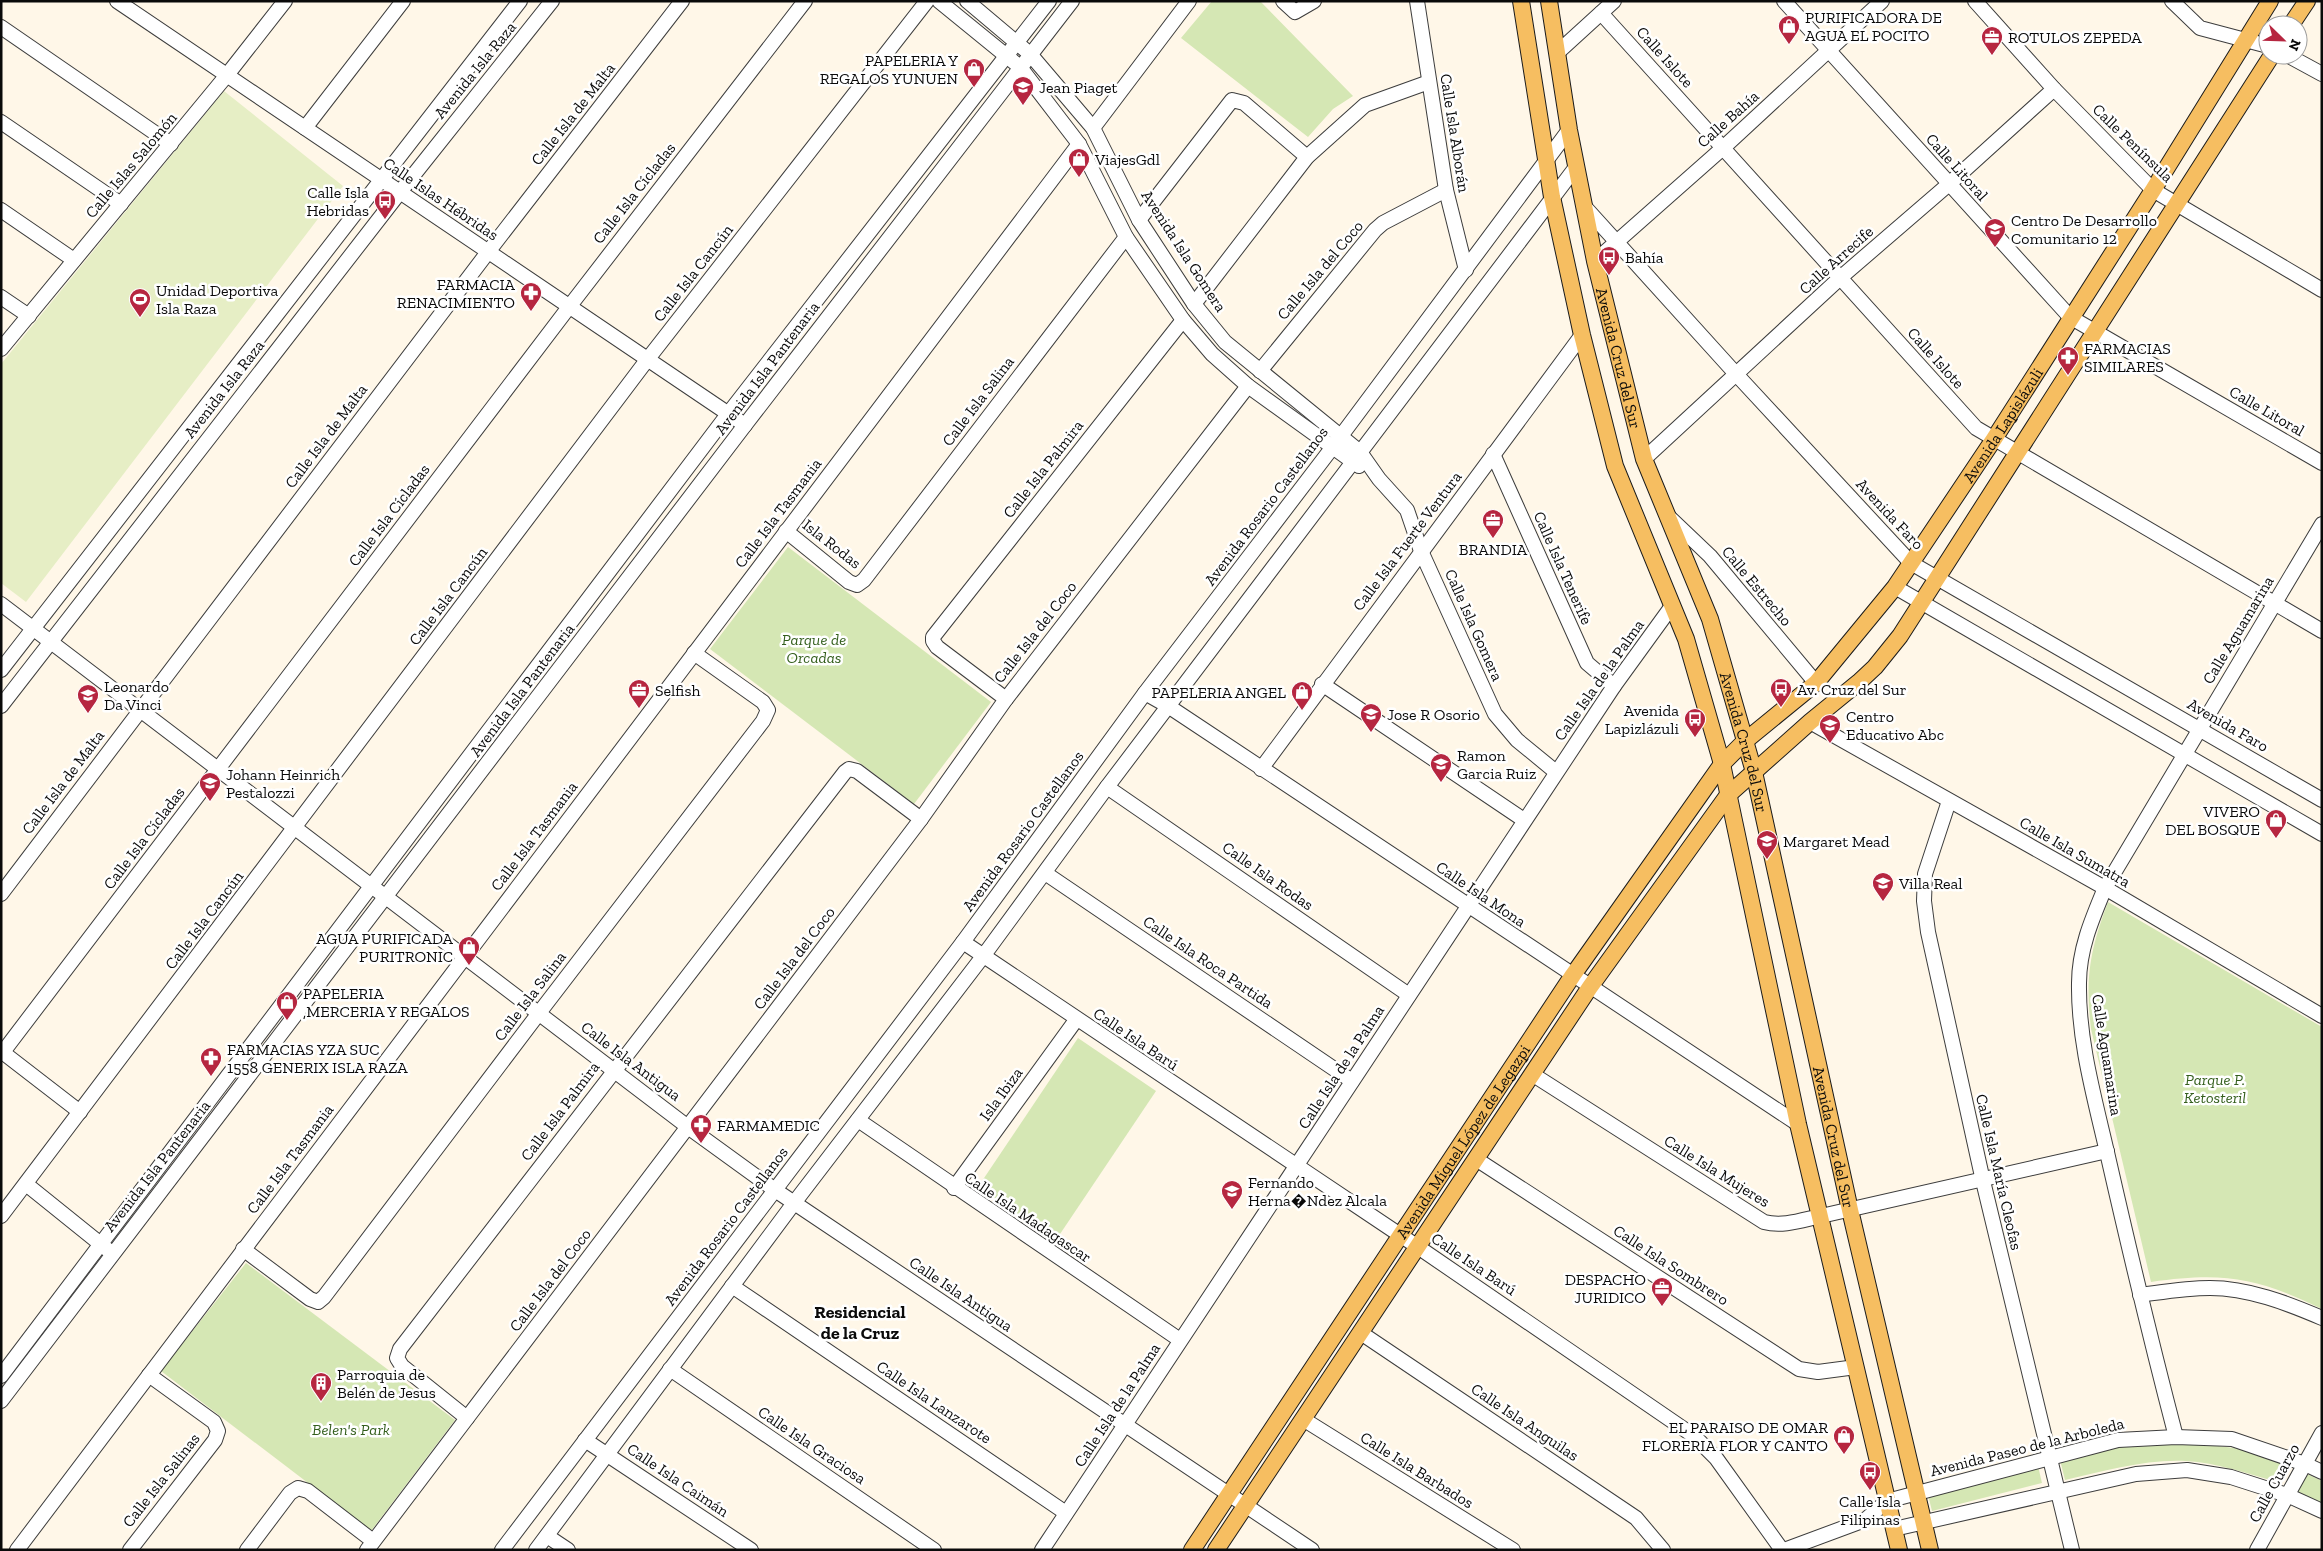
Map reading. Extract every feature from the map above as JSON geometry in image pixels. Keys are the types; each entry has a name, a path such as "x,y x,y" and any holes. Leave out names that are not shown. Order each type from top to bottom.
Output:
{"main road":[{"name":"Avenida Cruz del Sur","path":"1521,1 1552,197 1582,334 1614,466 1686,639 1722,764 1798,1124 1899,1550"},
{"name":"Avenida Cruz del Sur","path":"1549,1 1569,130 1595,261 1644,460 1710,619 1754,772 1850,1210 1930,1550"},
{"name":"Avenida Lapislázuli","path":"1745,741 1816,683 1895,587 1994,439 2070,317 2153,190 2270,1"},
{"path":"2298,15 2307,1"},
{"name":"Avenida Lapislázuli","path":"1754,772 1875,667 1922,604 2266,65"},
{"name":"Avenida Miguel López de Legazpi","path":"1192,1550 1573,976 1722,764 1745,741"},
{"name":"Avenida Miguel López de Legazpi","path":"1216,1550 1590,987 1728,795 1754,772"}],"street":[{"name":"Calle Islas Hébridas","path":"117,1 745,426"},
{"path":"305,128 403,1"},
{"name":"Avenida Isla Raza","path":"1,670 520,1"},
{"name":"Avenida Isla Raza","path":"1,706 400,192 552,1"},
{"name":"Calle Isla de Malta","path":"1,894 488,252 682,1"},
{"name":"Calle Isla Cícladas","path":"2,1051 569,306 805,1"},
{"name":"Calle Isla Cancún","path":"1,1216 296,828 647,360 927,1"},
{"name":"Avenida Isla Gomera","path":"939,1 1020,67 1080,144 1126,237 1182,320 1212,354 1248,386 1357,457"},
{"name":"Avenida Isla Gomera","path":"967,1 1030,54 1093,128 1139,220 1194,304 1225,342 1260,371 1336,442"},
{"name":"Avenida Isla Pantenaria","path":"1,1401 107,1249 372,886 728,414 1048,1"},
{"name":"Avenida Isla Pantenaria","path":"1,1376 107,1249 387,897 745,426 1072,1"},
{"path":"1093,128 1189,1"},
{"path":"1283,1 1295,12 1314,1"},
{"name":"Calle Isla Alborán","path":"1417,1 1446,190 1466,270"},
{"path":"1557,53 1614,1"},
{"name":"Calle Litoral","path":"1784,1 2070,317 2322,463"},
{"name":"Calle Bahía","path":"1595,261 1724,147 1882,1"},
{"name":"Calle Península","path":"1975,1 2054,89 2153,190 2322,290"},
{"path":"2172,1 2200,28 2258,43"},
{"name":"Calle Islas Salomón","path":"1,349 227,76 283,2"},
{"name":"Calle Islote","path":"1601,13 1724,147 1970,422 1994,439 2322,631"},
{"path":"1,27 171,144"},
{"path":"2306,65 2322,74"},
{"path":"1194,304 1307,156 1364,104 1429,82"},
{"name":"Calle Arrecife","path":"1644,460 1840,278 1949,184 2054,89"},
{"path":"1139,220 1229,102 1236,100 1244,103 1307,156"},
{"path":"1,122 121,204"},
{"name":"Avenida Rosario Castellanos","path":"502,1550 963,942 1145,693 1466,270 1569,130"},
{"name":"Calle Isla Tasmania","path":"17,1550 464,956 1080,144"},
{"path":"536,1550 794,1203 984,955 1107,787 1576,167"},
{"path":"1103,191 1119,180"},
{"name":"Calle Isla del Coco","path":"1260,371 1375,230 1383,223 1446,190"},
{"name":"Avenida Faro","path":"1584,206 1911,563 2322,800"},
{"path":"1,210 74,260"},
{"name":"Calle Isla Salina","path":"857,585 864,580 1126,237"},
{"path":"1,297 29,316"},
{"name":"Calle Isla Palmira","path":"1006,699 937,647 933,641 935,634 1182,320"},
{"name":"Calle Isla Fuerte Ventura","path":"1261,769 1582,334"},
{"path":"1212,354 1225,342"},
{"name":"Calle Isla del Coco","path":"370,1546 921,819 1006,699 1248,386"},
{"name":"Calle Isla Tenerife","path":"1493,454 1587,663 1614,686"},
{"name":"Calle Isla Gomera","path":"1357,457 1407,510 1421,551 1495,714 1517,740 1556,772"},
{"name":"Calle Estrecho","path":"1667,515 1710,556 1816,683"},
{"name":"Calle Aguamarina","path":"2176,1437 2140,1296 2087,1062 2080,1017 2078,981 2082,954 2089,927 2105,888 2322,524"},
{"name":"Isla Rodas","path":"786,531 849,582 857,585"},
{"path":"1895,587 2322,834"},
{"name":"Calle Isla Antigua","path":"1,604 688,1127 775,1190 1312,1550"},
{"name":"Calle Isla de la Palma","path":"1042,1550 1556,772 1614,686 1672,606"},
{"name":"Calle Isla Salina","path":"243,1249 310,1299 318,1302 324,1297 763,721 768,710 763,702 694,653"},
{"path":"1322,684 1524,820"},
{"name":"Calle Isla Mona","path":"1145,693 1168,706 1798,1124"},
{"name":"Calle Isla Sumatra","path":"1810,722 2105,888 2322,1016"},
{"name":"Calle Isla Palmira","path":"467,1418 402,1366 397,1358 400,1349 841,776 849,769 857,771 921,819"},
{"name":"Calle Isla Rodas","path":"1107,787 1409,995"},
{"name":"Calle Isla María Cleofas","path":"1949,801 1929,857 1925,874 1924,901 1928,932 1983,1181 2072,1550"},
{"name":"Calle Isla Roca Partida","path":"1045,873 1352,1080"},
{"name":"Calle Isla Barú","path":"963,942 1076,1020 1400,1236 1418,1246 1694,1436 1716,1458 1783,1550"},
{"name":"Isla Ibiza","path":"954,1188 1076,1020"},
{"path":"2,1051 80,1112"},
{"name":"Calle Isla Mujeres","path":"1532,1074 1764,1222 1779,1225 1983,1181 2106,1151"},
{"name":"Calle Isla Madagascar","path":"858,1120 954,1188 1180,1340"},
{"name":"Calle Isla Sombrero","path":"1476,1159 1799,1370 1818,1372 1856,1367"},
{"path":"26,1184 107,1249"},
{"name":"Calle Isla Lanzarote","path":"732,1286 1066,1513"},
{"path":"2140,1296 2191,1289 2229,1289 2267,1297 2322,1318"},
{"name":"Calle Isla Anguilas","path":"1360,1333 1636,1518 1663,1550"},
{"name":"Calle Isla Graciosa","path":"670,1369 934,1550"},
{"name":"Calle Isla Salinas","path":"130,1550 215,1440 218,1430 214,1422 148,1375"},
{"name":"Calle Isla Barbados","path":"1303,1419 1513,1550"},
{"name":"Calle Cuarzo","path":"2257,1550 2322,1433"},
{"name":"Avenida Paseo de la Arboleda","path":"1887,1502 1917,1492 2118,1440 2176,1437 2232,1439 2305,1464 2322,1472"},
{"name":"Calle Isla Caimán","path":"585,1440 608,1453 751,1550"},
{"path":"1894,1529 1924,1524 2136,1474 2187,1470 2231,1478 2288,1495 2322,1511"},
{"path":"247,1550 290,1493 298,1488 308,1491 370,1546"},
{"path":"1783,1550 1865,1520 1887,1502"},
{"path":"547,1536 568,1550"}],"green space":[{"path":"1212,1 1260,1 1353,96 1333,109 1308,137 1181,38"},
{"name":"Unidad Deportiva Isla Raza","path":"224,91 343,186 26,602 1,583 1,364"},
{"name":"Parque de Orcadas","path":"788,547 991,702 914,804 710,649"},
{"name":"Parque P. Ketosteril","path":"2108,902 2322,1027 2322,1309 2278,1290 2239,1280 2199,1278 2151,1282 2091,1029 2089,1011 2090,964"},
{"path":"1078,1038 1156,1091 1056,1240 978,1187"},
{"name":"Belen's Park","path":"246,1263 455,1420 371,1531 161,1371"},
{"path":"2189,1442 2241,1449 2285,1465 2276,1482 2220,1466 2186,1461 2140,1464 2065,1480 2060,1460 2128,1445"},
{"path":"2038,1466 2042,1483 1932,1511 1928,1495"},
{"path":"2305,1473 2322,1481 2322,1504 2295,1491"}],"place":[{"name":"PURIFICADORA DE AGUA EL POCITO","path":"1789,45"},
{"name":"ROTULOS ZEPEDA","path":"1992,56"},
{"name":"PAPELERIA Y REGALOS YUNUEN","path":"974,88"},
{"name":"Jean Piaget","path":"1023,106"},
{"name":"ViajesGdl","path":"1079,178"},
{"name":"Calle Isla Hebridas","path":"385,220"},
{"name":"Centro De Desarrollo Comunitario 12","path":"1995,248"},
{"name":"Bahía","path":"1609,276"},
{"name":"FARMACIA RENACIMIENTO","path":"531,312"},
{"name":"Unidad Deportiva Isla Raza","path":"140,318"},
{"name":"FARMACIAS SIMILARES","path":"2068,376"},
{"name":"BRANDIA","path":"1493,539"},
{"name":"Av. Cruz del Sur","path":"1781,708"},
{"name":"Selfish","path":"639,709"},
{"name":"PAPELERIA ANGEL","path":"1302,711"},
{"name":"Leonardo Da Vinci","path":"88,714"},
{"name":"Jose R Osorio","path":"1371,733"},
{"name":"Avenida Lapizlázuli","path":"1695,738"},
{"name":"Centro Educativo Abc","path":"1830,744"},
{"name":"Ramon Garcia Ruiz","path":"1441,783"},
{"name":"Johann Heinrich Pestalozzi","path":"210,802"},
{"name":"VIVERO DEL BOSQUE","path":"2276,839"},
{"name":"Margaret Mead","path":"1767,860"},
{"name":"Villa Real","path":"1883,902"},
{"name":"AGUA PURIFICADA PURITRONIC","path":"469,966"},
{"name":"PAPELERIA ,MERCERIA Y REGALOS","path":"287,1021"},
{"name":"FARMACIAS YZA SUC 1558 GENERIX ISLA RAZA","path":"211,1077"},
{"name":"FARMAMEDIC","path":"701,1144"},
{"name":"Fernando Herna�Ndez Alcala","path":"1232,1210"},
{"name":"DESPACHO JURIDICO","path":"1662,1307"},
{"name":"Parroquia de Belén de Jesus","path":"321,1402"},
{"name":"EL PARAISO DE OMAR FLORERIA FLOR Y CANTO","path":"1844,1455"},
{"name":"Calle Isla Filipinas","path":"1870,1491"}],"district":[{"name":"Residencial de la Cruz","path":"860,1322"}]}
